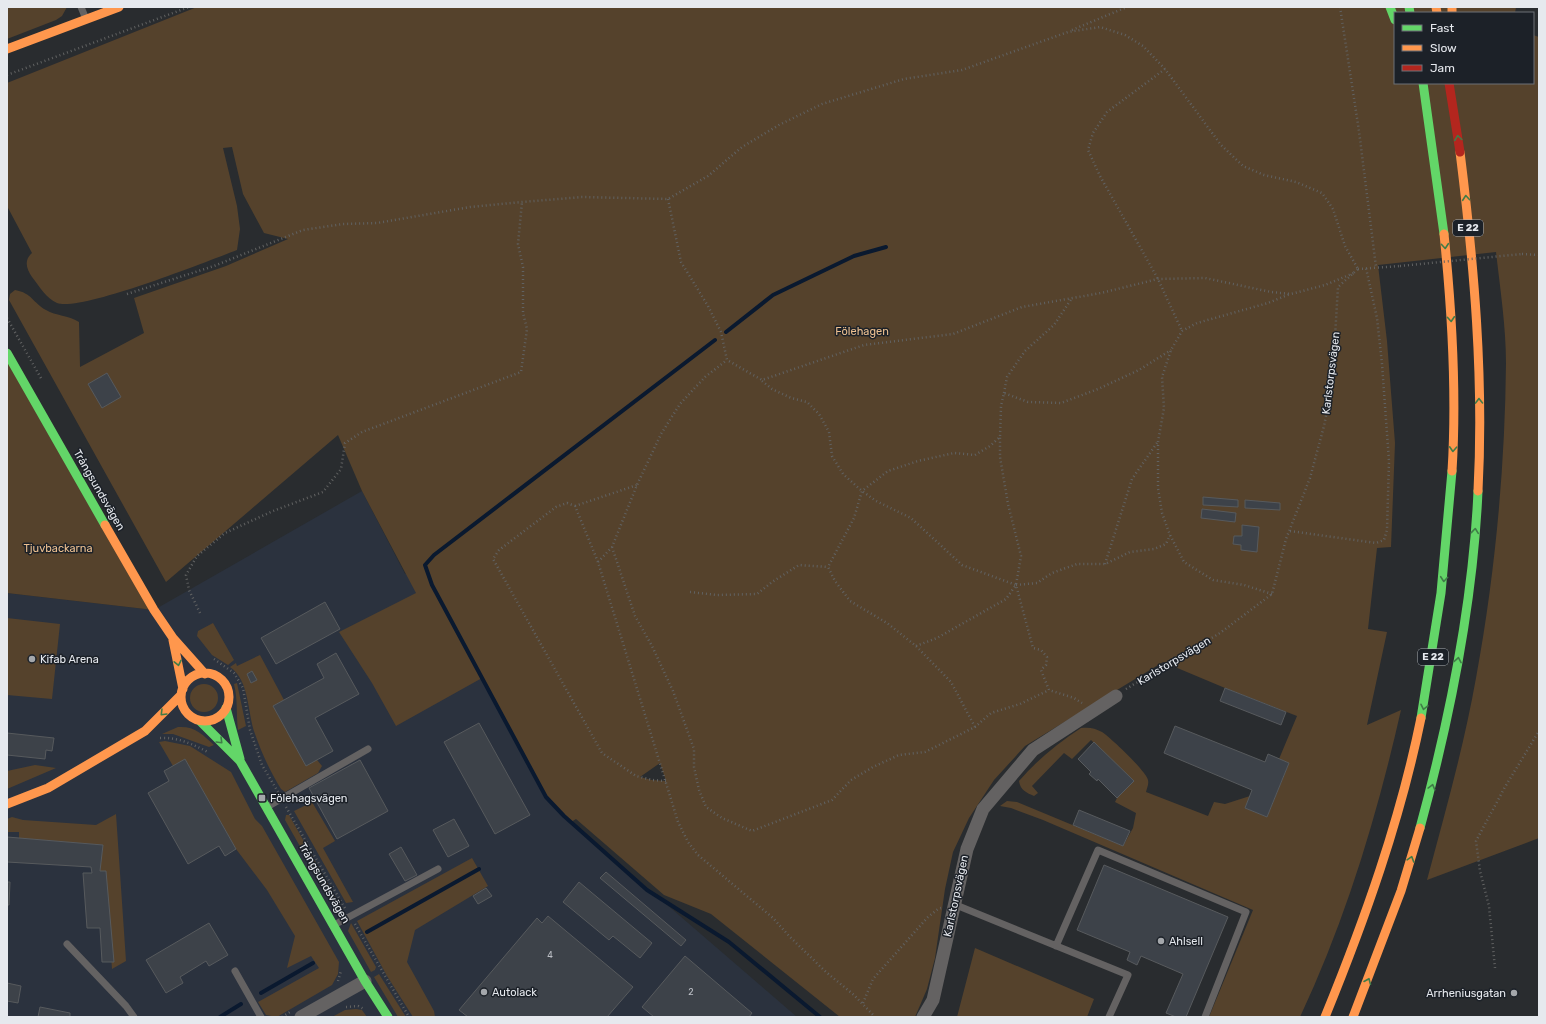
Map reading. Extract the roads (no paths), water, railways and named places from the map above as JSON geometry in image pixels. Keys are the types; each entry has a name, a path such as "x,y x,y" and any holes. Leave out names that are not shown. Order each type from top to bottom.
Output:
{"main road":[{"path":"7,49 119,7"},
{"path":"1390,7 1394,17"},
{"path":"1415,84 1431,133"},
{"name":"E 22","path":"1325,1017 1355,943 1397,819 1427,694 1443,587 1452,480 1454,374 1444,240 1431,133 1423,84"},
{"name":"E 22","path":"1353,1017 1403,886 1438,763 1462,638 1471,571 1478,497 1478,349 1464,177 1451,84"},
{"name":"Trångsundsvägen","path":"7,353 154,610 173,638 205,674"},
{"name":"Trångsundsvägen","path":"173,638 182,692"},
{"path":"145,732 182,692 192,678 205,674 213,675 225,685 228,701 226,708 215,719 178,721"},
{"path":"182,692 183,707 197,719"},
{"name":"Trångsundsvägen","path":"226,708 240,761"},
{"name":"Trångsundsvägen","path":"197,719 240,761 365,980 388,1017"},
{"path":"7,804 48,788 145,732 165,725"}],"street":[{"name":"Karlstorpsvägen","path":"923,1017 933,1000 956,905 967,849 983,809 1033,750 1089,712 1116,696"},
{"path":"298,1013 365,980"}],"lane":[{"path":"82,7 86,19"},
{"path":"267,807 368,749"},
{"path":"1056,946 1098,850 1246,912 1205,1017"},
{"path":"334,925 438,869"},
{"path":"956,905 1128,975 1109,1017"},
{"path":"67,944 126,1006 134,1017"},
{"path":"235,972 261,1017"}],"waterway":[{"path":"726,332 773,295 854,256 886,247"},
{"path":"715,340 434,555 425,565 432,585 546,797 564,816 647,890 729,942 820,1017"},
{"path":"367,932 479,869"},
{"path":"261,993 313,963"},
{"path":"220,1017 241,1004"}],"place":[{"name":"Kifab Arena","path":"32,659"},
{"name":"Fölehagsvägen","path":"262,798"},
{"name":"Ahlsell","path":"1161,941"},
{"name":"Autolack","path":"484,992"},
{"name":"Arrheniusgatan","path":"1514,993"}],"park label":[{"name":"Fölehagen","path":"862,331"},
{"name":"Tjuvbackarna","path":"58,548"}]}
